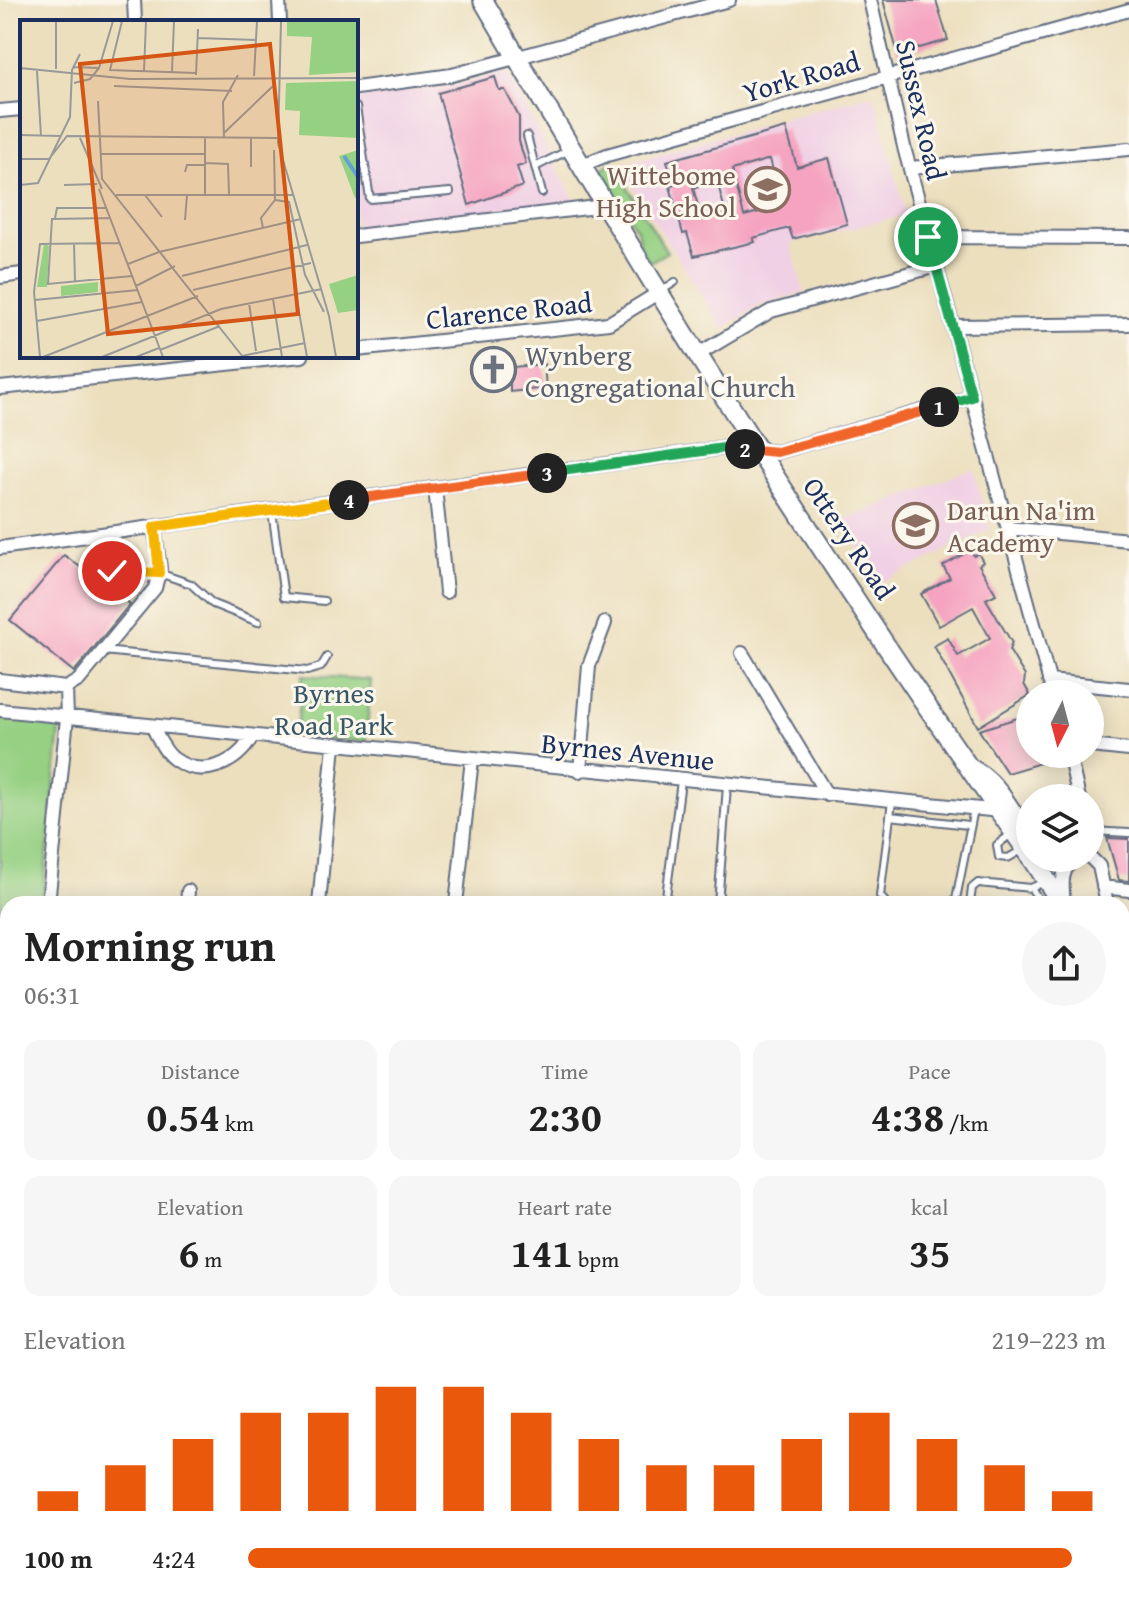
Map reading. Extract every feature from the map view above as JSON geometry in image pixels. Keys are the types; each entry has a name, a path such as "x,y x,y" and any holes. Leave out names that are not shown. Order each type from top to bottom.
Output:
{"street":[{"path":"134,0 135,20"},
{"path":"279,0 280,20"},
{"name":"Ottery Road","path":"483,0 604,206 757,450 1016,833"},
{"path":"358,88 452,75 729,0"},
{"name":"Sussex Road","path":"870,0 928,237 1049,680"},
{"name":"York Road","path":"580,166 610,154 1129,10"},
{"path":"0,104 0,111 20,109"},
{"path":"910,168 1129,149"},
{"path":"358,236 604,206"},
{"path":"928,237 1129,238"},
{"path":"697,355 760,315 936,266"},
{"path":"0,277 20,274"},
{"name":"Clarence Road","path":"358,350 609,323 658,293"},
{"path":"953,326 1129,324"},
{"path":"0,388 283,358"},
{"path":"0,548 731,447 777,452 972,397"},
{"path":"435,488 446,592"},
{"path":"0,680 66,688 79,680 152,594 159,573 154,527"},
{"path":"1008,528 1129,540 1129,532"},
{"path":"580,771 589,666 605,623"},
{"path":"742,653 827,795"},
{"path":"49,896 67,718 66,688"},
{"path":"1104,689 1129,689"},
{"name":"Byrnes Avenue","path":"0,710 727,786 1000,811"},
{"path":"152,726 169,754 185,764 225,766 244,751 252,737"},
{"path":"320,896 334,745"},
{"path":"1104,747 1129,750"},
{"path":"457,896 472,759"},
{"path":"968,764 989,776 1016,826"},
{"name":"Ottery Road","path":"1043,872 1058,896"},
{"path":"1063,896 1065,872"},
{"path":"1100,872 1105,896"},
{"path":"1103,887 1129,890"}],"lane":[{"path":"358,120 370,199 450,192"},
{"path":"527,136 542,193"},
{"path":"535,167 570,149"},
{"path":"658,293 675,282"},
{"path":"272,511 284,597 324,601"},
{"path":"97,573 140,570 159,573 191,584 213,604 258,622"},
{"path":"103,651 307,671 321,667 327,657"},
{"path":"666,896 681,781"},
{"path":"719,896 727,786"},
{"path":"880,896 892,801"},
{"path":"956,896 968,825 974,809"},
{"path":"890,816 968,825"},
{"path":"1104,832 1129,833"},
{"path":"971,896 972,888 978,883 1016,860"},
{"path":"1035,872 1040,896"}],"shaded area":[{"path":"506,72 575,201 358,226 358,98 452,85"},
{"name":"Wittebome High School","path":"874,94 906,215 790,243 804,292 760,305 723,329 619,165"},
{"name":"Darun Na'im Academy","path":"973,468 990,529 880,583 841,521"}],"green space":[{"path":"612,162 667,252 650,262 641,249 637,229 599,179 604,167"},
{"name":"Byrnes Road Park","path":"303,675 371,680 366,742 296,736"},
{"path":"0,719 53,723 60,730 43,896 0,896"}],"building":[{"path":"883,0 936,0 948,40 898,54"},
{"path":"495,77 499,90 505,90 519,117 519,141 526,164 517,167 523,186 469,205 438,93"},
{"path":"786,128 797,167 829,158 847,224 793,239 789,228 753,238 755,242 694,256 687,233 683,234 670,186 674,184 667,161","holes":["770,159 782,206 744,216 732,170","717,181 726,214 702,220 693,188"]},
{"path":"502,353 504,368 544,364 546,388 510,392 510,384 485,387 482,356"},
{"path":"971,550 974,556 978,553 983,562 979,565 996,594 986,599 1012,643 1009,650 1025,676 1024,680 1016,680 1016,704 978,727 934,646 948,638 958,656 990,638 973,607 939,626 921,594 950,578 943,566"},
{"path":"64,555 130,604 74,672 10,620"},
{"path":"1016,718 1016,768 1024,768 1007,773 979,730"},
{"path":"1107,838 1129,839 1129,881 1119,880"}],"place":[{"name":"Wittebome High School","path":"767,190"},
{"name":"Wynberg Congregational Church","path":"494,370"},
{"name":"Darun Na'im Academy","path":"916,525"}],"route":[{"path":"112,571 159,573 154,527 731,447 777,452 972,397 928,237"}]}
